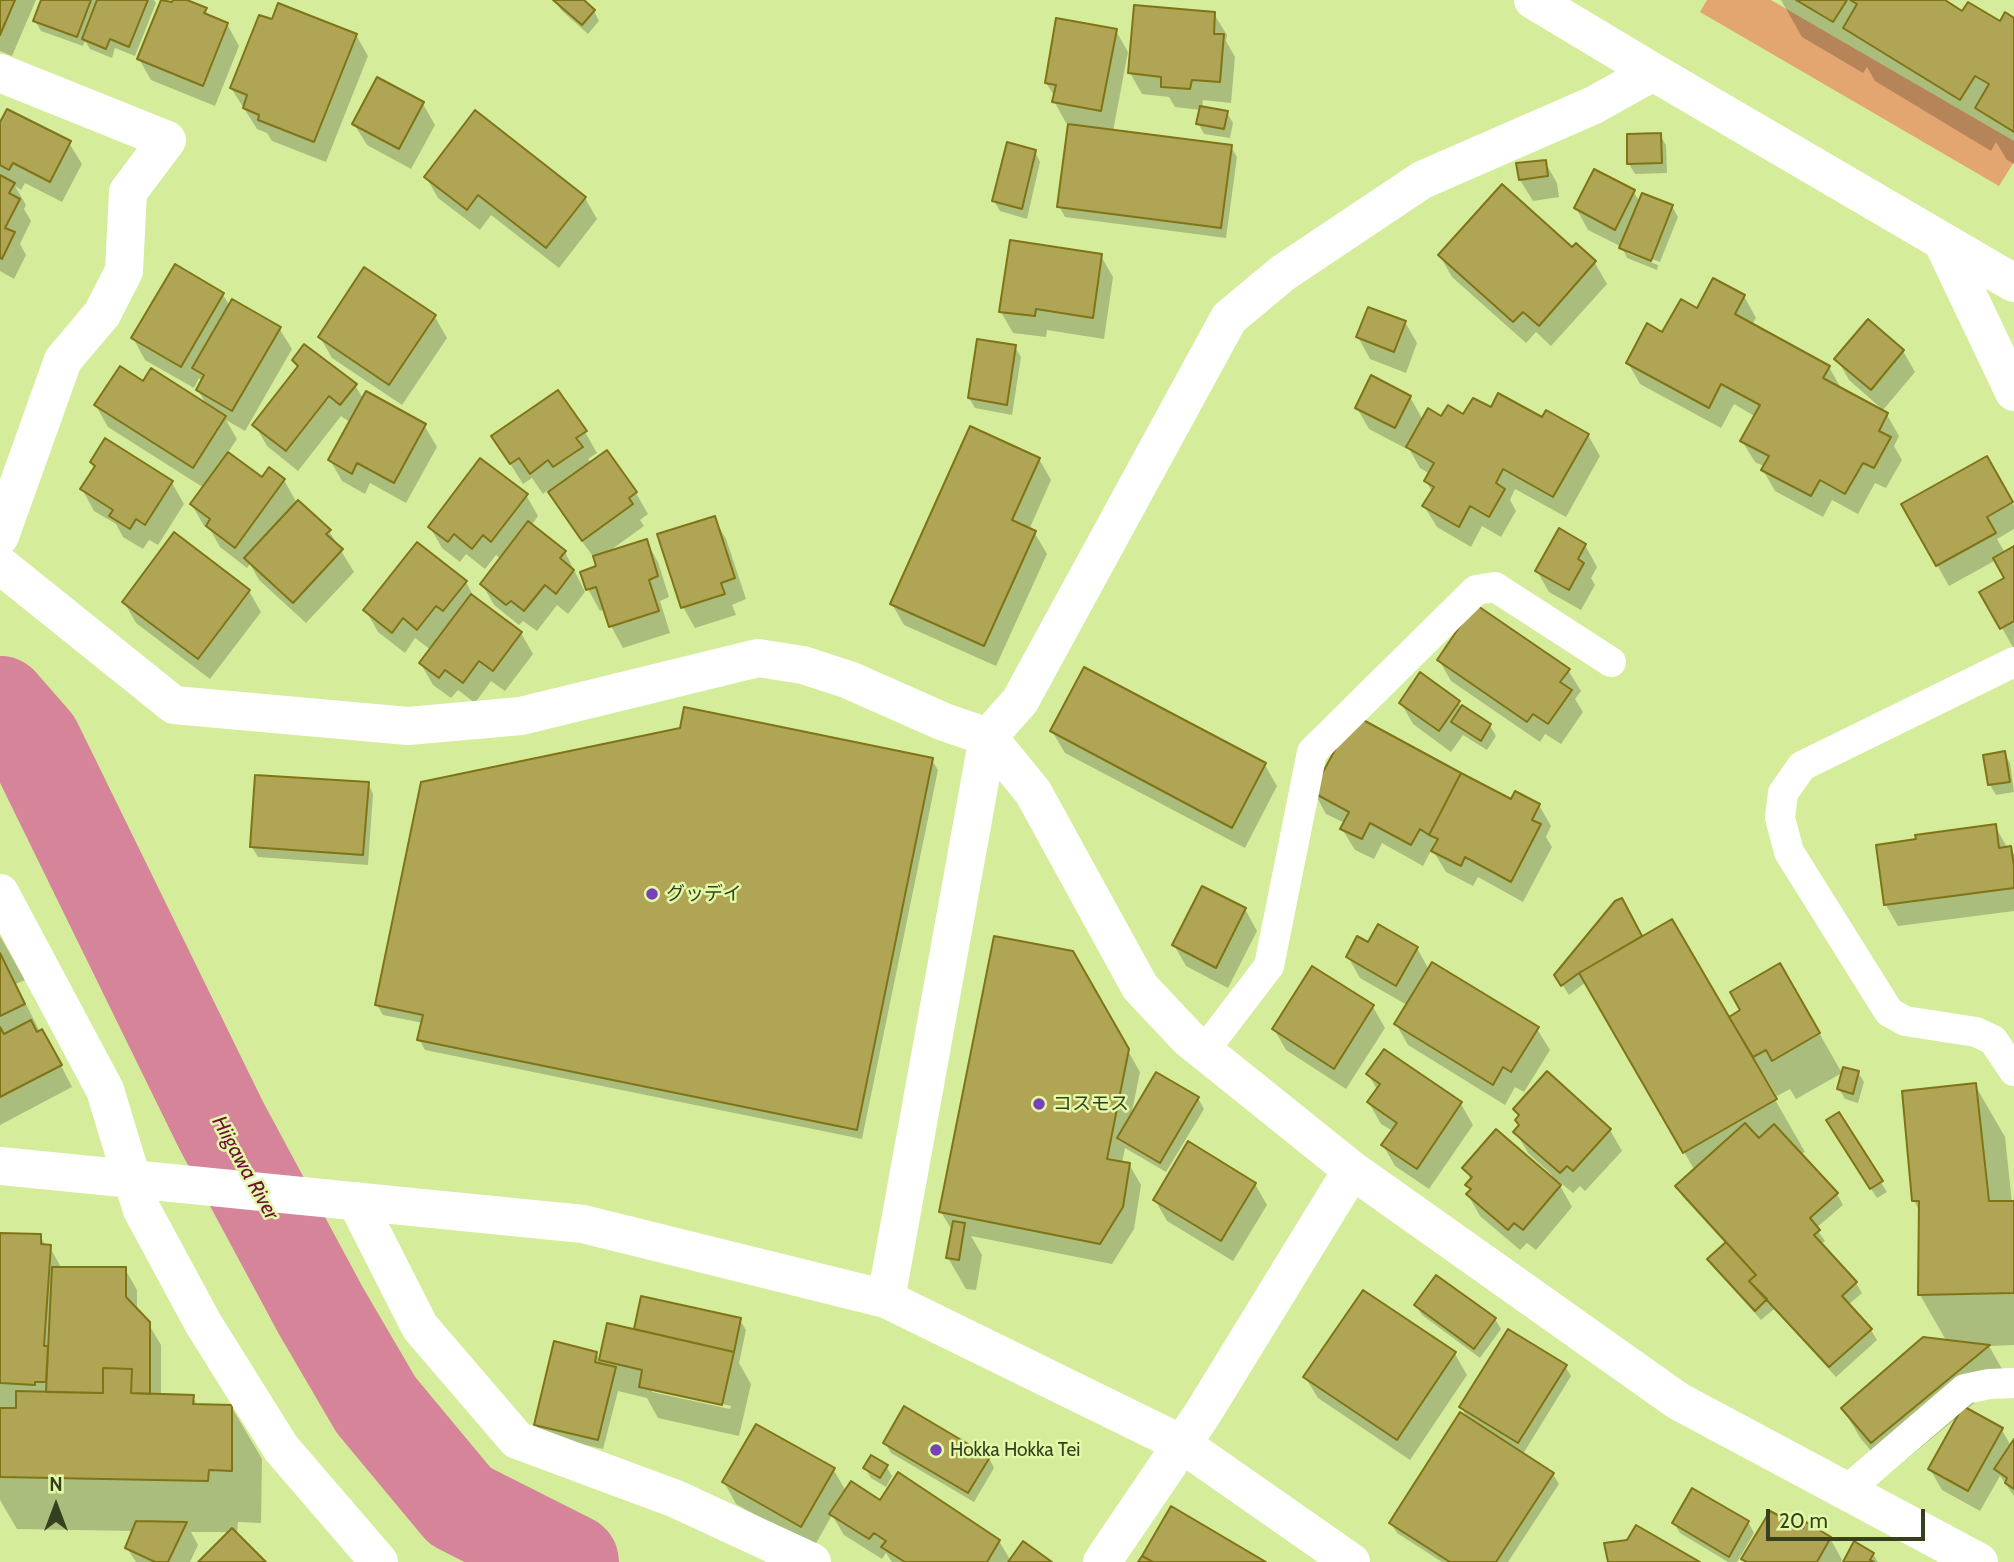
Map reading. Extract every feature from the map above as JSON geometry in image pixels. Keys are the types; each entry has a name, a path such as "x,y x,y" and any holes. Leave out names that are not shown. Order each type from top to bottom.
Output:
{"street":[{"path":"1534,0 2014,283"},
{"path":"886,1298 988,737 1020,701 1229,318 1283,273 1422,180 1594,105 1653,72"},
{"path":"0,73 167,141 128,192 124,271 102,314 63,360 0,536"},
{"path":"1943,243 2014,392"},
{"path":"0,565 174,705 408,726 521,716 758,658 803,665 849,680 944,722 988,737 1033,792 1140,987 1189,1039 1352,1170 1678,1401 1979,1562"},
{"path":"0,893 105,1090 142,1210 203,1323 281,1448 379,1562"},
{"path":"0,1166 583,1224 886,1298 1182,1444 1351,1562"},
{"path":"1102,1562 1182,1444 1352,1170"},
{"path":"356,1200 420,1327 517,1440 676,1499 812,1562"}],"lane":[{"path":"1204,1051 1269,966 1312,752 1476,590 1495,587 1611,662"},
{"path":"2014,662 1802,766 1783,793 1780,818 1789,852 1889,1012 1905,1021 1976,1032 1993,1040 2014,1071"},
{"path":"1846,1491 1965,1389 2014,1383"}],"shaded area":[{"path":"1707,0 1771,0 2014,141 2014,162 1999,186 1700,12"}],"building":[{"path":"0,0 15,0 0,35"},
{"path":"41,0 91,0 77,37 33,21"},
{"path":"97,0 148,0 129,47 110,39 106,49 82,39"},
{"path":"161,0 187,0 207,8 204,13 228,23 203,86 137,59"},
{"path":"553,0 584,0 595,10 582,25"},
{"path":"1796,0 1847,0 1833,22"},
{"path":"1850,0 1945,0 1962,11 1968,2 2000,21 2005,12 2014,18 2014,132 1975,108 1989,84 1975,76 1960,100 1843,28 1857,4"},
{"path":"278,3 357,34 314,142 258,120 259,115 243,108 247,95 230,88 259,15 272,19"},
{"path":"1134,5 1215,12 1214,34 1224,34 1220,82 1192,80 1190,89 1161,87 1161,77 1128,73"},
{"path":"1056,18 1117,29 1101,111 1052,102 1056,85 1045,83"},
{"path":"377,77 424,102 399,149 352,124"},
{"path":"1200,106 1228,111 1224,129 1196,124"},
{"path":"7,109 71,141 50,182 13,163 9,170 0,165 0,122"},
{"path":"475,110 586,197 546,248 478,195 467,210 424,177"},
{"path":"1068,124 1232,145 1221,228 1057,207"},
{"path":"1661,133 1662,163 1627,164 1627,134"},
{"path":"1007,142 1036,150 1022,209 992,201"},
{"path":"1546,160 1548,176 1519,180 1516,163"},
{"path":"1594,169 1635,190 1615,230 1574,208"},
{"path":"0,175 15,183 9,193 20,199 5,228 15,232 2,259 0,258"},
{"path":"1502,184 1572,247 1576,243 1596,261 1539,326 1523,312 1513,322 1438,255"},
{"path":"1642,193 1673,205 1651,261 1619,248"},
{"path":"1010,240 1102,254 1093,318 1036,309 1035,316 999,312"},
{"path":"175,264 224,293 181,367 131,338"},
{"path":"364,267 436,315 389,385 318,337"},
{"path":"1713,278 1745,295 1735,314 1830,366 1823,378 1888,413 1879,431 1891,437 1874,468 1863,463 1845,494 1820,480 1811,496 1761,470 1769,456 1740,441 1760,405 1721,384 1709,408 1626,363 1647,323 1662,332 1681,299 1697,308"},
{"path":"232,299 281,327 232,411 196,390 204,375 192,368"},
{"path":"1368,307 1406,321 1394,352 1356,337"},
{"path":"1868,319 1904,350 1871,390 1834,359"},
{"path":"977,339 1016,345 1007,405 968,398"},
{"path":"304,344 357,384 340,405 329,396 286,451 252,425 298,366 292,360"},
{"path":"120,366 143,381 151,368 226,416 193,468 94,405"},
{"path":"1371,375 1411,396 1395,428 1355,408"},
{"path":"558,390 587,431 576,438 583,447 553,467 548,460 530,474 519,458 510,464 491,436"},
{"path":"366,391 426,424 394,483 357,463 352,474 328,460"},
{"path":"1498,393 1542,417 1546,410 1589,434 1553,497 1503,469 1496,483 1505,489 1489,517 1470,506 1459,527 1422,506 1434,487 1424,481 1434,463 1406,447 1428,408 1441,416 1448,405 1463,414 1473,398 1491,407"},
{"path":"970,426 1040,458 1012,520 1036,531 984,646 890,604"},
{"path":"105,438 173,481 145,525 136,519 130,529 109,516 113,510 80,489 95,466 90,462"},
{"path":"607,450 637,492 629,498 633,504 582,541 548,492"},
{"path":"228,452 262,477 269,467 285,479 235,548 206,526 210,519 190,504"},
{"path":"1987,456 2013,502 1987,517 1996,533 1936,566 1901,504"},
{"path":"480,458 528,494 491,542 483,535 472,549 454,534 448,542 428,527"},
{"path":"298,500 331,530 326,534 343,549 293,603 244,558"},
{"path":"715,516 735,578 721,583 725,594 681,608 657,534"},
{"path":"528,521 566,551 560,558 574,570 556,594 545,585 524,611 511,601 506,605 480,584"},
{"path":"1559,528 1586,544 1578,559 1584,563 1569,590 1535,571"},
{"path":"174,532 250,590 198,659 122,602"},
{"path":"647,539 658,576 649,580 659,611 609,627 596,587 586,590 580,572 596,566 593,556"},
{"path":"417,542 467,581 443,611 436,606 417,630 403,618 392,633 363,610"},
{"path":"2014,546 2014,621 2000,629 1979,592 2004,578 1993,558"},
{"path":"471,594 522,632 493,671 479,661 463,683 445,670 439,678 419,663"},
{"path":"1475,604 1570,669 1560,682 1572,690 1548,724 1533,714 1527,722 1437,660"},
{"path":"1084,667 1266,763 1232,828 1050,731"},
{"path":"1420,672 1460,701 1439,731 1399,703"},
{"path":"1462,705 1491,724 1481,741 1451,722"},
{"name":"グッデイ","path":"684,707 933,758 857,1130 417,1040 423,1015 375,1005 421,782 680,728"},
{"path":"1354,715 1461,773 1429,835 1420,829 1411,845 1370,823 1362,839 1340,829 1349,812 1312,792"},
{"path":"2005,751 2010,782 1988,785 1983,755"},
{"path":"1461,773 1511,799 1515,791 1540,804 1532,820 1541,824 1511,882 1465,857 1461,866 1431,851 1438,839 1429,835"},
{"path":"255,775 369,782 363,855 250,847"},
{"path":"1996,824 1999,848 2011,846 2014,888 1884,905 1876,845 1916,839 1915,835"},
{"path":"1202,886 1246,908 1216,968 1172,945"},
{"path":"1622,898 1642,936 1561,986 1554,975 1615,901"},
{"path":"1672,919 1777,1099 1683,1153 1579,973"},
{"path":"1378,924 1418,947 1396,986 1346,957 1357,936 1368,942"},
{"name":"コスモス","path":"994,936 1073,951 1129,1049 1107,1159 1130,1163 1123,1207 1100,1244 939,1212"},
{"path":"0,953 25,1004 0,1016"},
{"path":"1432,962 1539,1027 1511,1072 1503,1067 1493,1085 1394,1024"},
{"path":"1780,963 1820,1033 1772,1061 1766,1050 1753,1057 1729,1017 1740,1010 1730,992"},
{"path":"1312,966 1374,1005 1334,1069 1272,1029"},
{"path":"31,1020 37,1032 42,1029 62,1065 0,1097 0,1027 4,1034"},
{"path":"1384,1049 1462,1102 1417,1169 1381,1145 1397,1123 1367,1102 1380,1084 1366,1074"},
{"path":"1843,1067 1859,1071 1853,1094 1837,1089"},
{"path":"1547,1071 1611,1129 1573,1171 1567,1166 1560,1173 1513,1132 1519,1125 1515,1120 1519,1115 1513,1109"},
{"path":"1156,1072 1199,1097 1160,1163 1117,1138"},
{"path":"1976,1083 1989,1201 2014,1201 2014,1293 1918,1295 1919,1201 1912,1201 1902,1091"},
{"path":"1839,1112 1883,1181 1870,1189 1826,1120"},
{"path":"1745,1123 1759,1138 1774,1124 1838,1193 1810,1218 1820,1230 1814,1235 1857,1282 1842,1296 1872,1329 1829,1367 1749,1281 1756,1275 1675,1186"},
{"path":"1496,1129 1561,1185 1523,1230 1514,1223 1508,1230 1466,1194 1471,1189 1465,1185 1472,1177 1462,1168"},
{"path":"1188,1141 1256,1183 1221,1241 1153,1200"},
{"path":"953,1221 965,1223 959,1260 946,1258"},
{"path":"0,1233 41,1234 41,1244 51,1245 44,1346 48,1346 46,1382 35,1382 35,1385 0,1383"},
{"path":"1726,1242 1756,1275 1749,1281 1767,1299 1755,1311 1707,1259"},
{"path":"52,1267 126,1267 126,1297 150,1322 150,1394 131,1393 132,1369 103,1368 103,1393 46,1392"},
{"path":"1436,1275 1496,1318 1474,1349 1414,1305"},
{"path":"1363,1290 1456,1352 1397,1440 1303,1377"},
{"path":"641,1296 741,1318 734,1352 634,1329"},
{"path":"607,1323 734,1352 722,1405 639,1387 642,1370 599,1360"},
{"path":"1508,1329 1567,1365 1518,1443 1459,1407"},
{"path":"1923,1337 1990,1345 1871,1443 1841,1408"},
{"path":"554,1341 597,1352 595,1362 616,1367 598,1440 534,1425"},
{"path":"103,1368 132,1369 131,1393 194,1395 193,1404 232,1405 232,1471 209,1470 208,1481 0,1477 0,1408 16,1408 16,1391 103,1393"},
{"name":"Hokka Hokka Tei","path":"904,1406 990,1457 968,1493 883,1443"},
{"path":"1963,1406 2003,1428 1968,1491 1928,1469"},
{"path":"1460,1412 1554,1473 1496,1562 1450,1562 1389,1523"},
{"path":"756,1424 835,1468 801,1527 722,1482"},
{"path":"2014,1439 2014,1489 2005,1483 2007,1478 1994,1469"},
{"path":"871,1455 888,1465 880,1478 863,1468"},
{"path":"898,1472 1000,1540 987,1562 905,1562 881,1547 886,1541 874,1533 869,1539 829,1514 851,1481 880,1500"},
{"path":"1692,1488 1749,1521 1729,1557 1672,1523"},
{"path":"1171,1506 1266,1562 1153,1562 1142,1556"},
{"path":"1770,1511 1803,1528 1806,1522 1831,1537 1817,1562 1747,1562 1741,1559"},
{"path":"136,1521 187,1522 168,1562 155,1562 125,1548"},
{"path":"1636,1525 1700,1562 1608,1562 1604,1543 1627,1540"},
{"path":"232,1528 266,1562 198,1562"},
{"path":"1023,1541 1052,1562 1008,1562"},
{"path":"1854,1541 1874,1553 1870,1560 1874,1562 1843,1562"},
{"path":"1142,1556 1153,1562 1138,1562"}],"waterway":[{"name":"Hiigawa River","path":"0,704 34,743 221,1125 321,1311 376,1405 460,1506 571,1562"}],"place":[{"name":"グッデイ","path":"652,894"},
{"name":"コスモス","path":"1039,1104"},
{"name":"Hokka Hokka Tei","path":"936,1450"}]}
